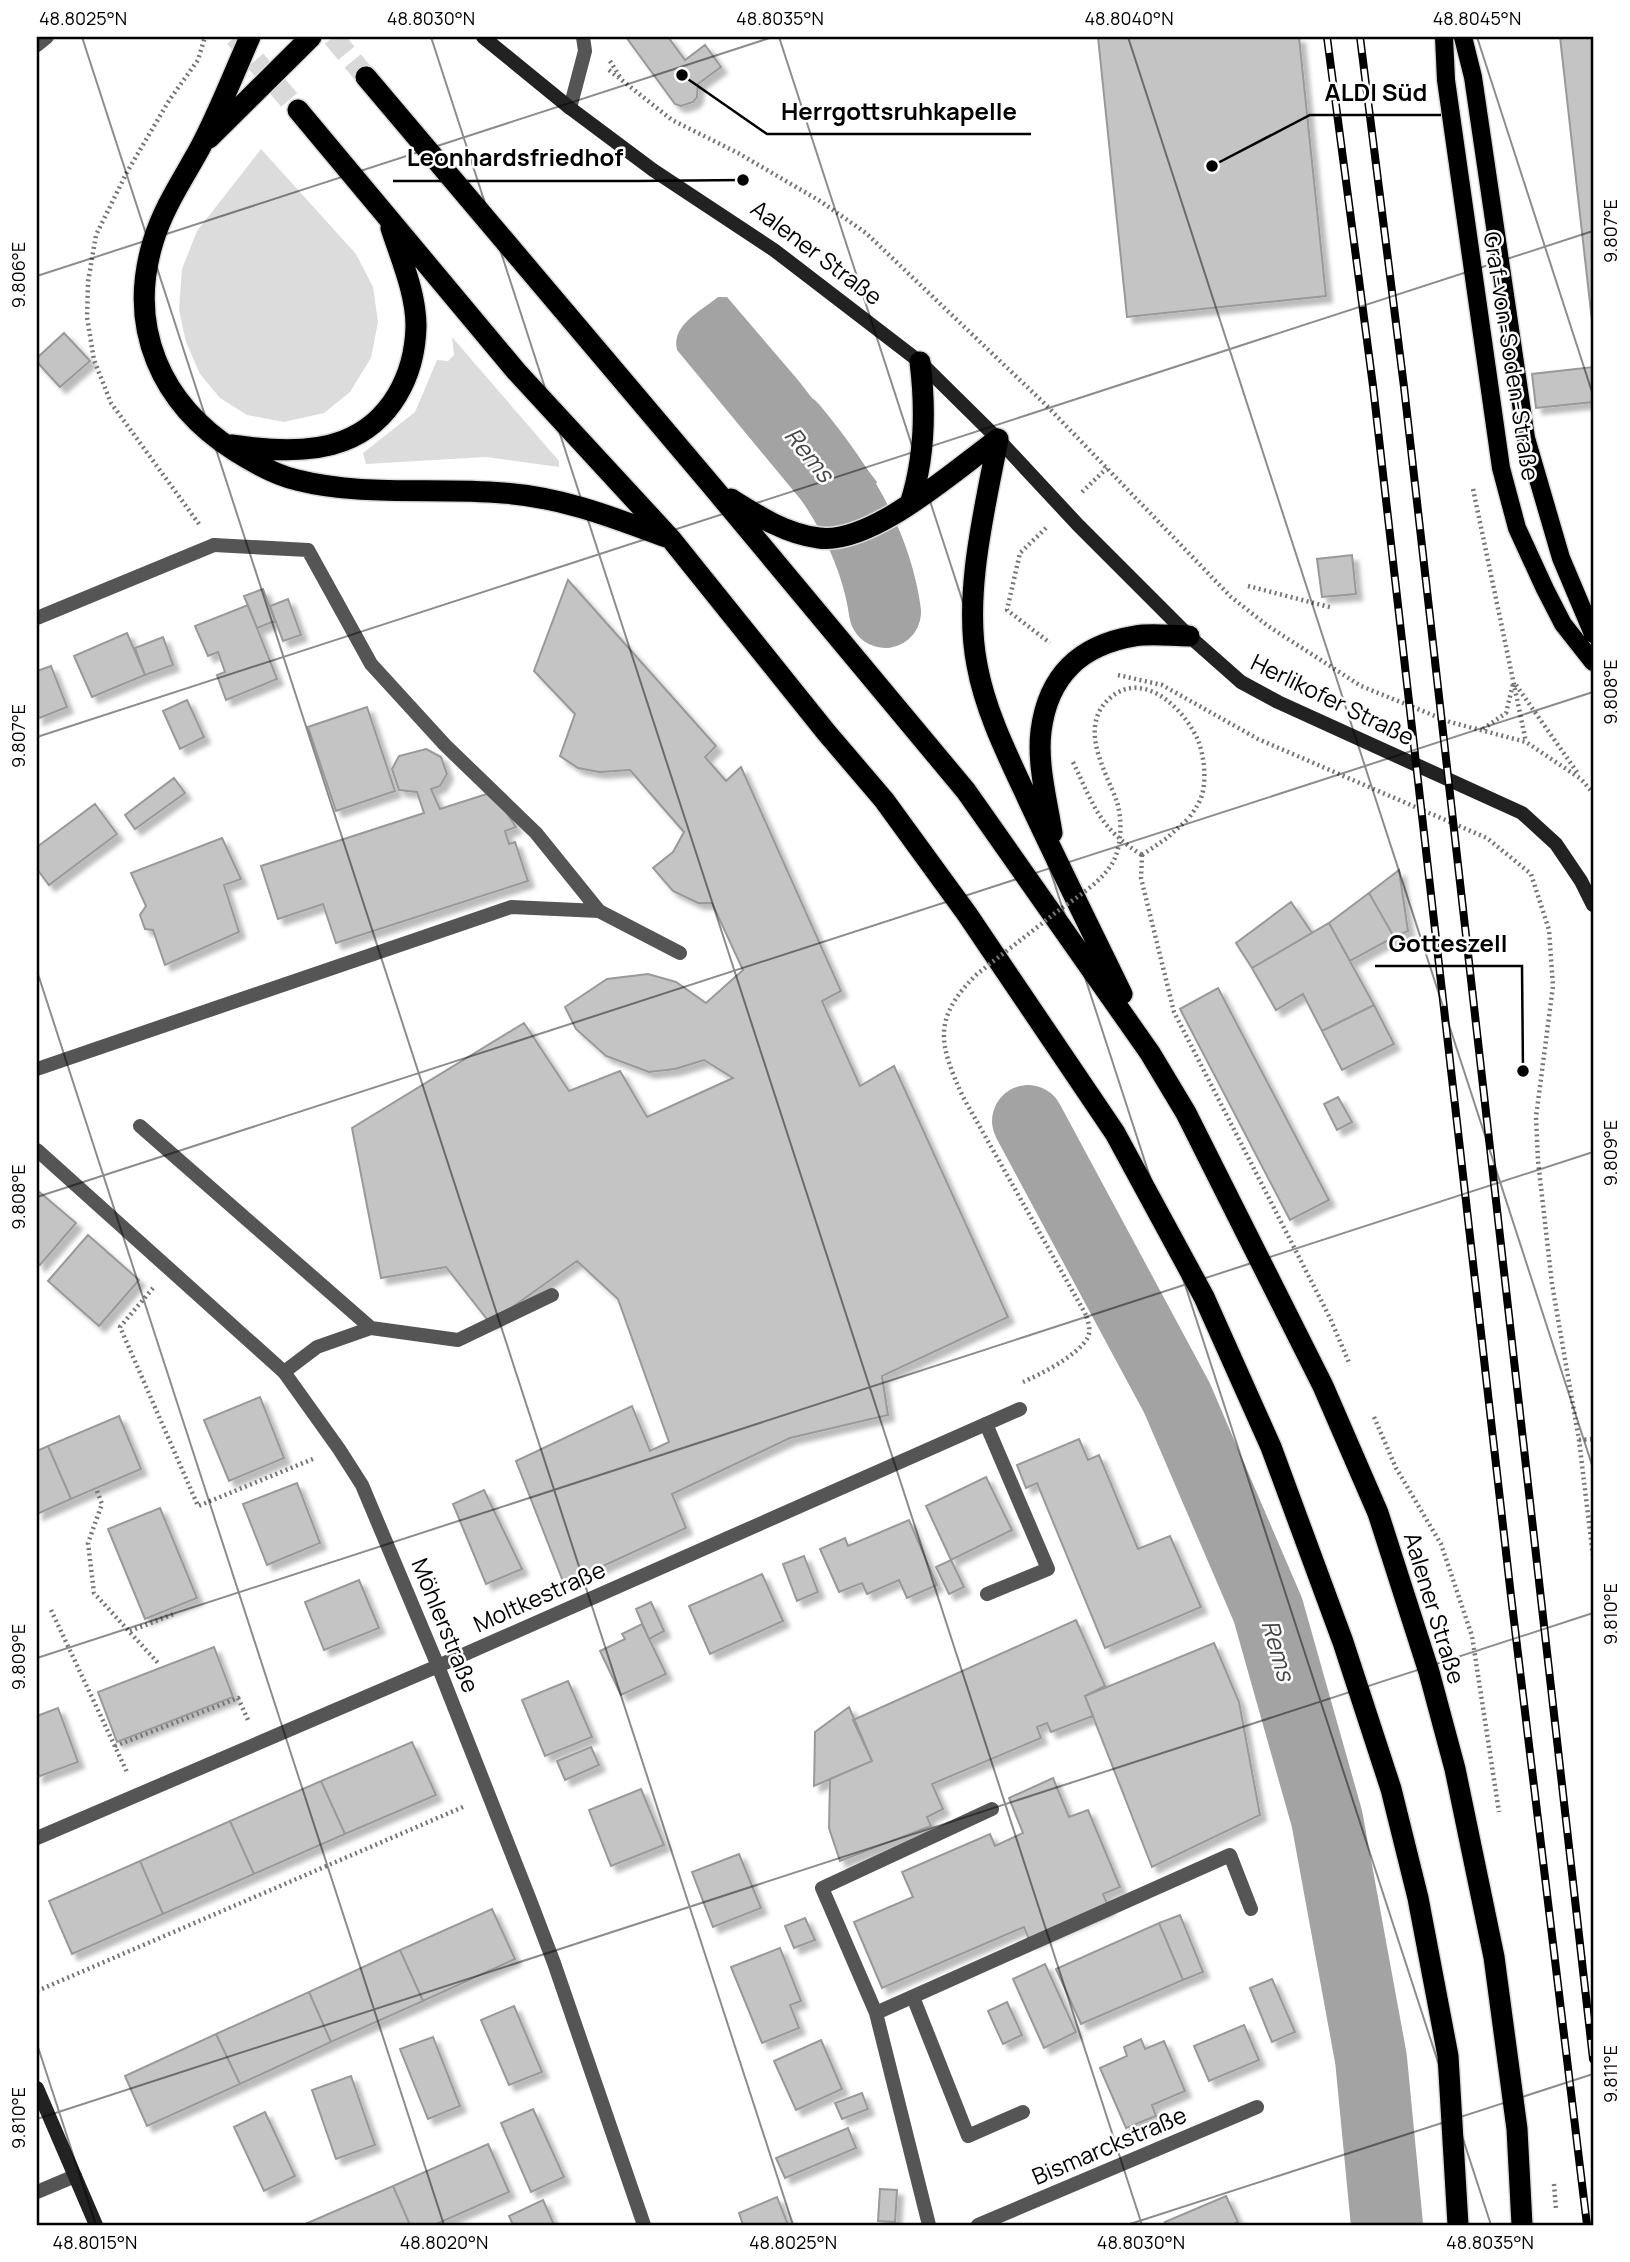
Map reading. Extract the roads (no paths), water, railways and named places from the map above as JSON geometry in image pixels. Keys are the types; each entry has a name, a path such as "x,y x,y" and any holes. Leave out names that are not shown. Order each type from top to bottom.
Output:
{"highway":[{"path":"250,37 200,147 173,192 153,241 145,279 144,314 162,376 176,399 198,424 222,443 258,465 296,480 337,488 503,492 559,500 671,539"},
{"path":"200,147 311,37"},
{"path":"366,77 966,791 1150,1053"},
{"path":"298,110 516,371 671,539 884,800 967,914 1115,1132 1204,1297 1271,1447 1343,1642 1391,1788 1418,1898 1448,2056 1458,2225"},
{"path":"222,443 266,450 302,449 342,442 367,428 388,409 404,386 414,357 416,324 408,278 386,216"},
{"path":"909,504 915,487 924,424 920,362"},
{"path":"712,486 765,521 819,539 839,538 865,531 888,520 998,439"},
{"path":"998,439 977,551 974,624 976,664 1003,746 1150,1053"},
{"path":"1055,856 1042,765 1041,733 1047,703 1059,679 1073,662 1096,646 1138,635 1189,636"},
{"name":"Aalener Straße","path":"1150,1053 1186,1113 1323,1386 1378,1513 1425,1659 1455,1769 1494,1957 1517,2129 1522,2225"}],"main road":[{"name":"Aalener Straße","path":"483,37 570,108 653,170 774,250 920,362 998,439 1064,510"},
{"name":"Graf-von-Soden-Straße","path":"1444,37 1446,80 1501,468 1517,528 1545,589 1563,624 1593,662"},
{"name":"Graf-von-Soden-Straße","path":"1463,37 1473,77 1526,438 1560,558 1593,634"},
{"name":"Herlikofer Straße","path":"1064,510 1189,636 1241,682 1278,702 1522,813 1556,844 1581,881 1593,905"},
{"path":"37,2088 96,2225"}],"street":[{"path":"37,45 47,37"},
{"path":"570,108 585,51 583,37"},
{"path":"37,618 214,545 308,550 371,664 445,746 536,833 599,911 680,953"},
{"path":"37,1069 511,907 599,911"},
{"path":"139,1126 371,1328"},
{"name":"Möhlerstraße","path":"37,1150 284,1372 362,1485 438,1666 554,1963 644,2225"},
{"path":"284,1372 317,1348 371,1328 458,1340 552,1295"},
{"name":"Moltkestraße","path":"37,1838 438,1666 1020,1409"},
{"path":"986,1424 1048,1569 987,1594"},
{"path":"929,2225 876,2013 822,1888 992,1809"},
{"path":"876,2013 1230,1855 1251,1909"},
{"path":"913,1997 968,2136 1023,2112"},
{"name":"Bismarckstraße","path":"978,2225 1257,2107"},
{"path":"37,2192 75,2176"}],"water":[{"path":"718,297 727,297 798,380 877,482 864,500 847,509 838,510 806,506 677,350 678,333 683,326"}],"waterway":[{"name":"Rems","path":"792,428 809,448 852,514 873,561 885,612"},
{"name":"Rems","path":"1028,1121 1177,1398 1268,1610 1327,1819 1371,2059 1387,2225"}],"tunnel":[{"path":"235,37 298,110"},
{"path":"333,37 366,77"}],"railway":[{"path":"1327,37 1373,386 1511,1596 1587,2225"},
{"path":"1360,37 1404,387 1593,2059"}],"place":[{"name":"Herrgottsruhkapelle","path":"682,75"},
{"name":"ALDI Süd","path":"1212,166"},
{"name":"Leonhardsfriedhof","path":"743,180"},
{"name":"Gotteszell","path":"1523,1071"}]}
